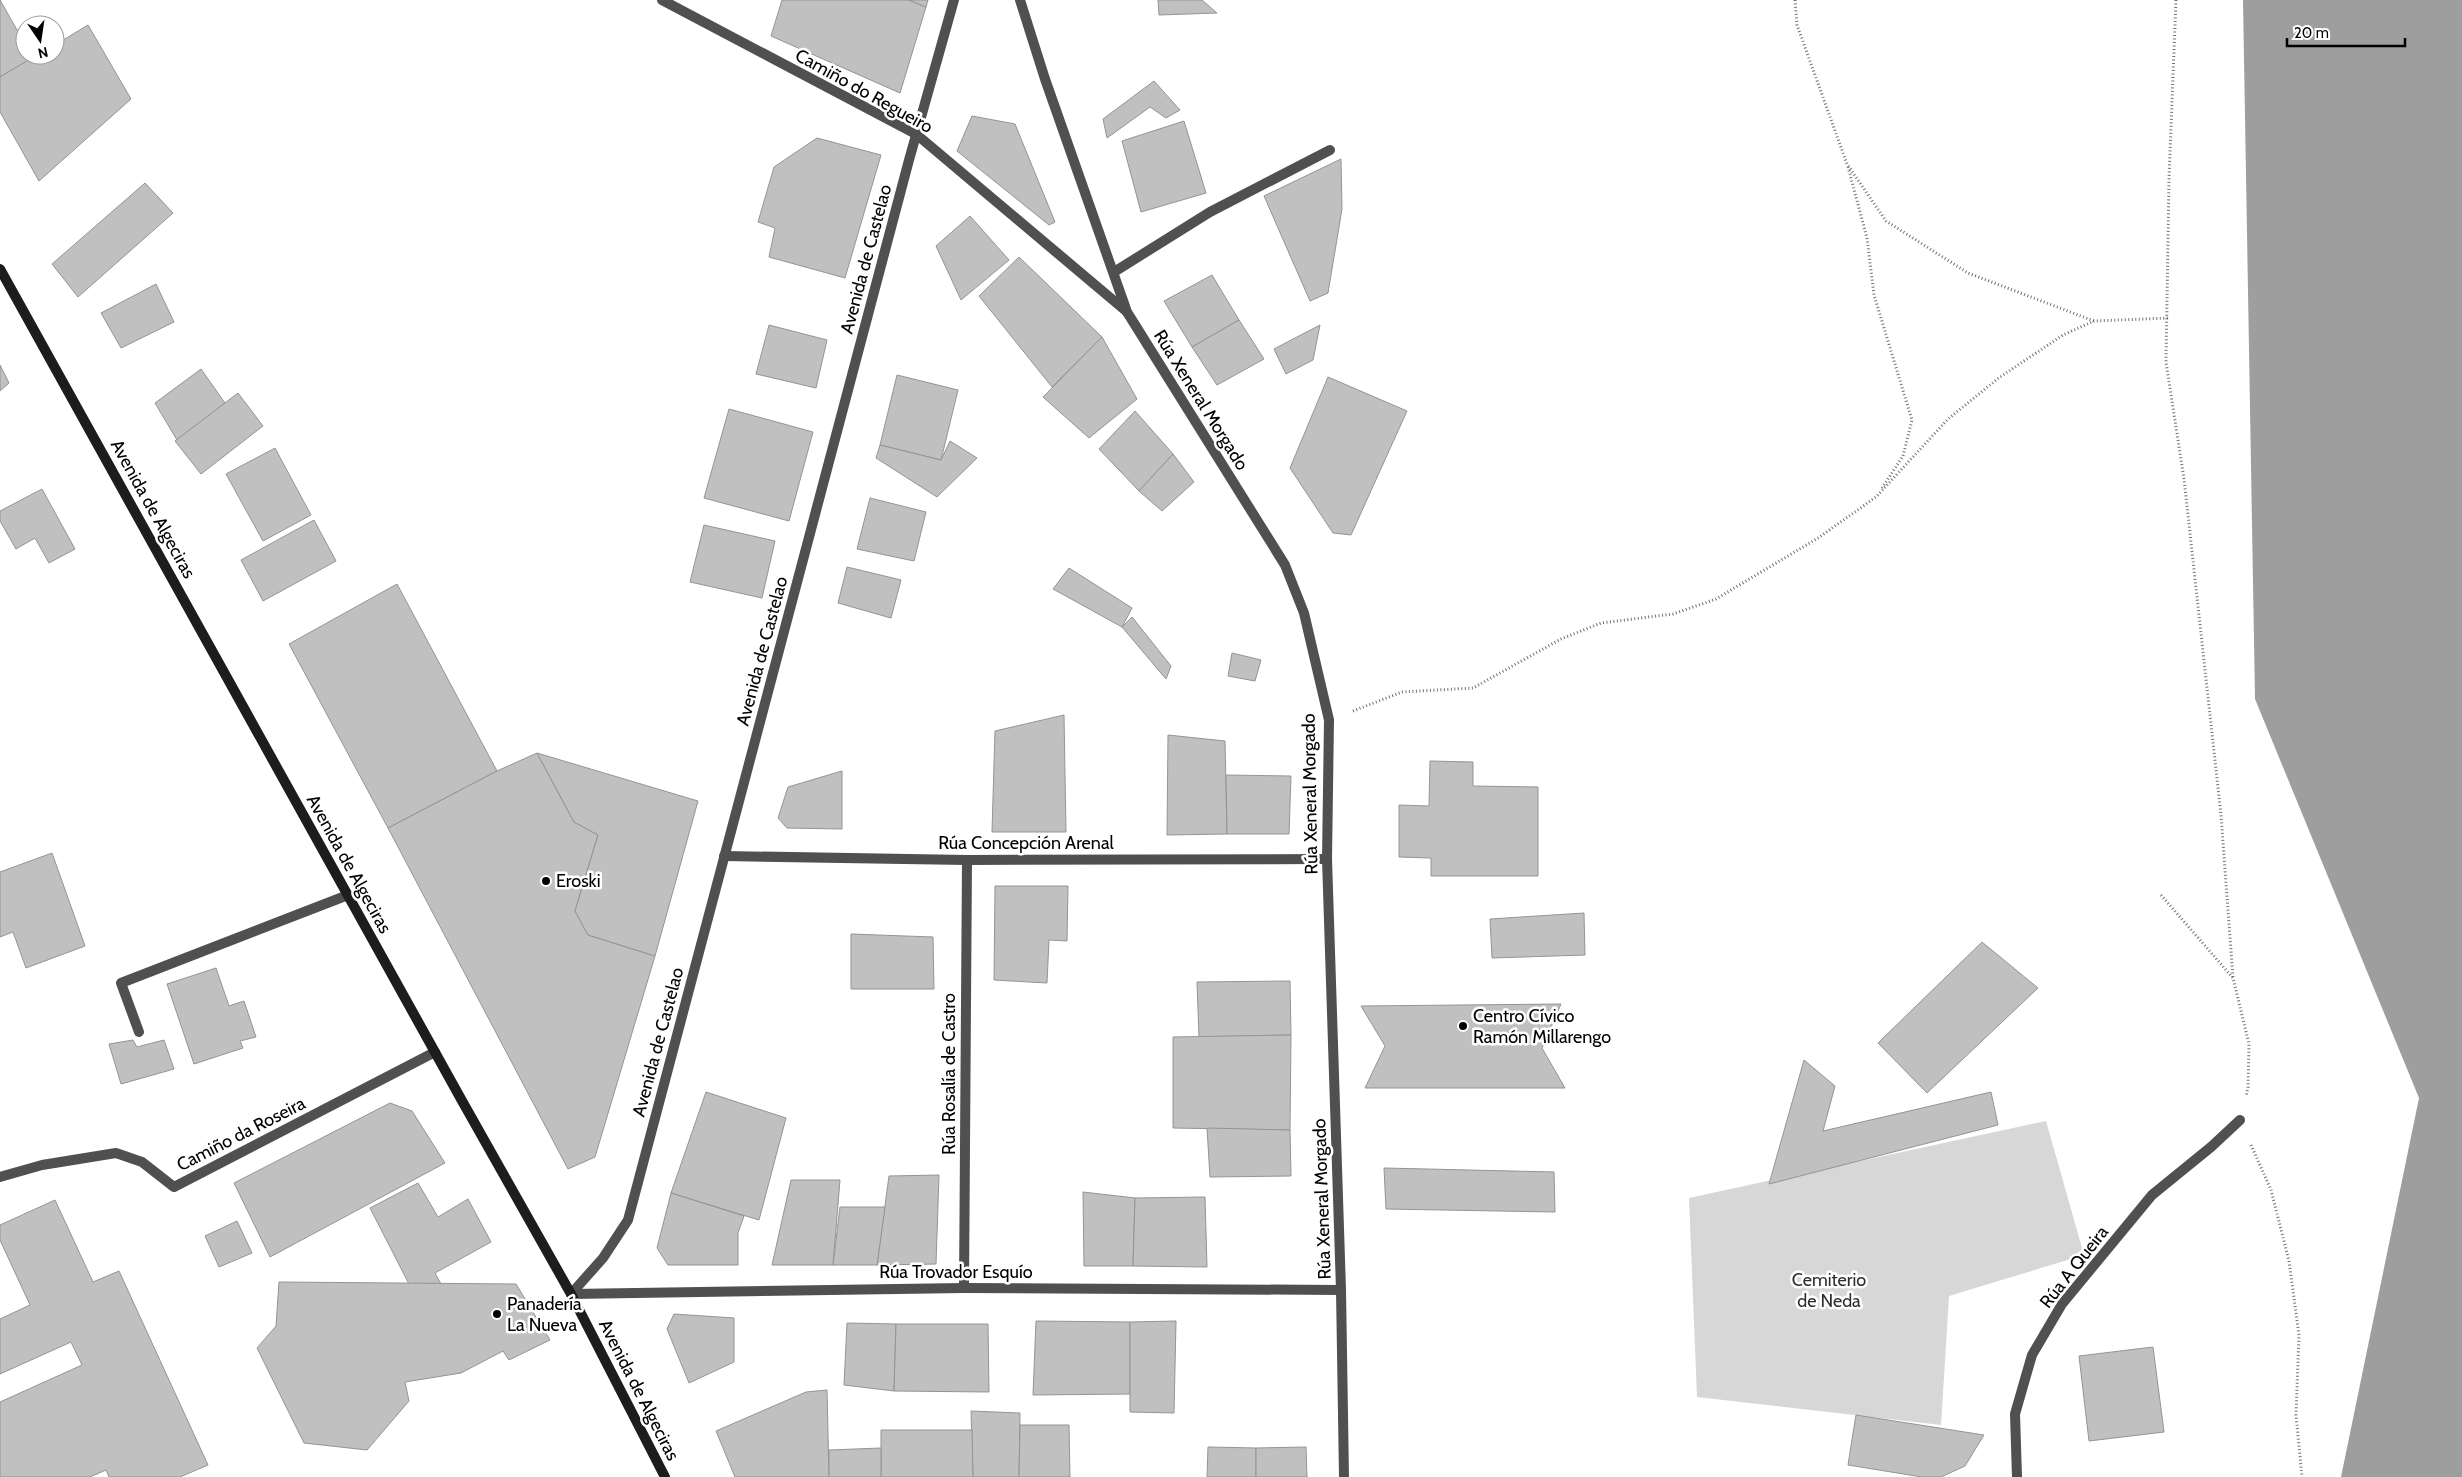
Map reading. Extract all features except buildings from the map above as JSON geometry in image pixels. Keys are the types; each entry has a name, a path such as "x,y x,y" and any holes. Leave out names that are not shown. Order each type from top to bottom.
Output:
{"main road":[{"name":"Avenida de Algeciras","path":"0,269 571,1294 665,1477"}],"street":[{"name":"Camiño do Regueiro","path":"662,0 916,134 1127,312"},
{"name":"Avenida de Castelao","path":"571,1294 603,1258 628,1220 916,134 954,0"},
{"name":"Rúa Xeneral Morgado","path":"1020,0 1045,79 1127,312 1285,564 1304,613 1329,720 1327,859 1341,1290 1344,1477"},
{"path":"1114,272 1210,212 1330,150"},
{"name":"Rúa Concepción Arenal","path":"724,856 967,860 1327,859"},
{"name":"Rúa Rosalía de Castro","path":"964,1288 967,860"},
{"path":"139,1032 121,984 348,895"},
{"name":"Camiño da Roseira","path":"0,1177 42,1165 116,1153 142,1162 174,1187 435,1052"},
{"name":"Rúa A Queira","path":"2017,1477 2015,1414 2032,1355 2062,1304 2152,1195 2211,1147 2240,1120"},
{"name":"Rúa Trovador Esquío","path":"571,1294 964,1288 1341,1290"}],"path":[{"path":"1795,0 1797,25 1847,164 1867,238 1874,295 1912,420 1903,456 1876,497"},
{"path":"2176,0 2169,178 2166,362 2184,479 2221,815 2233,978 2249,1044 2248,1087 2240,1120 2271,1190 2289,1261 2298,1335 2296,1415 2302,1477"},
{"path":"1847,164 1886,221 1968,273 2094,322"},
{"path":"1329,720 1402,692 1473,688 1561,639 1601,622 1674,614 1716,598 1818,538 1876,497 1948,419 2000,377 2063,335 2094,322 2168,318"},
{"path":"2161,895 2233,978"}],"green space":[{"name":"Cemiterio de Neda","path":"2046,1121 2084,1255 1949,1296 1941,1425 1697,1397 1689,1198"}],"shaded area":[{"path":"2243,0 2462,0 2462,1477 2341,1477 2419,1098 2255,699"}],"place":[{"name":"Eroski","path":"546,881"},
{"name":"Centro Cívico Ramón Millarengo","path":"1463,1026"},
{"name":"Panadería La Nueva","path":"497,1314"}]}
